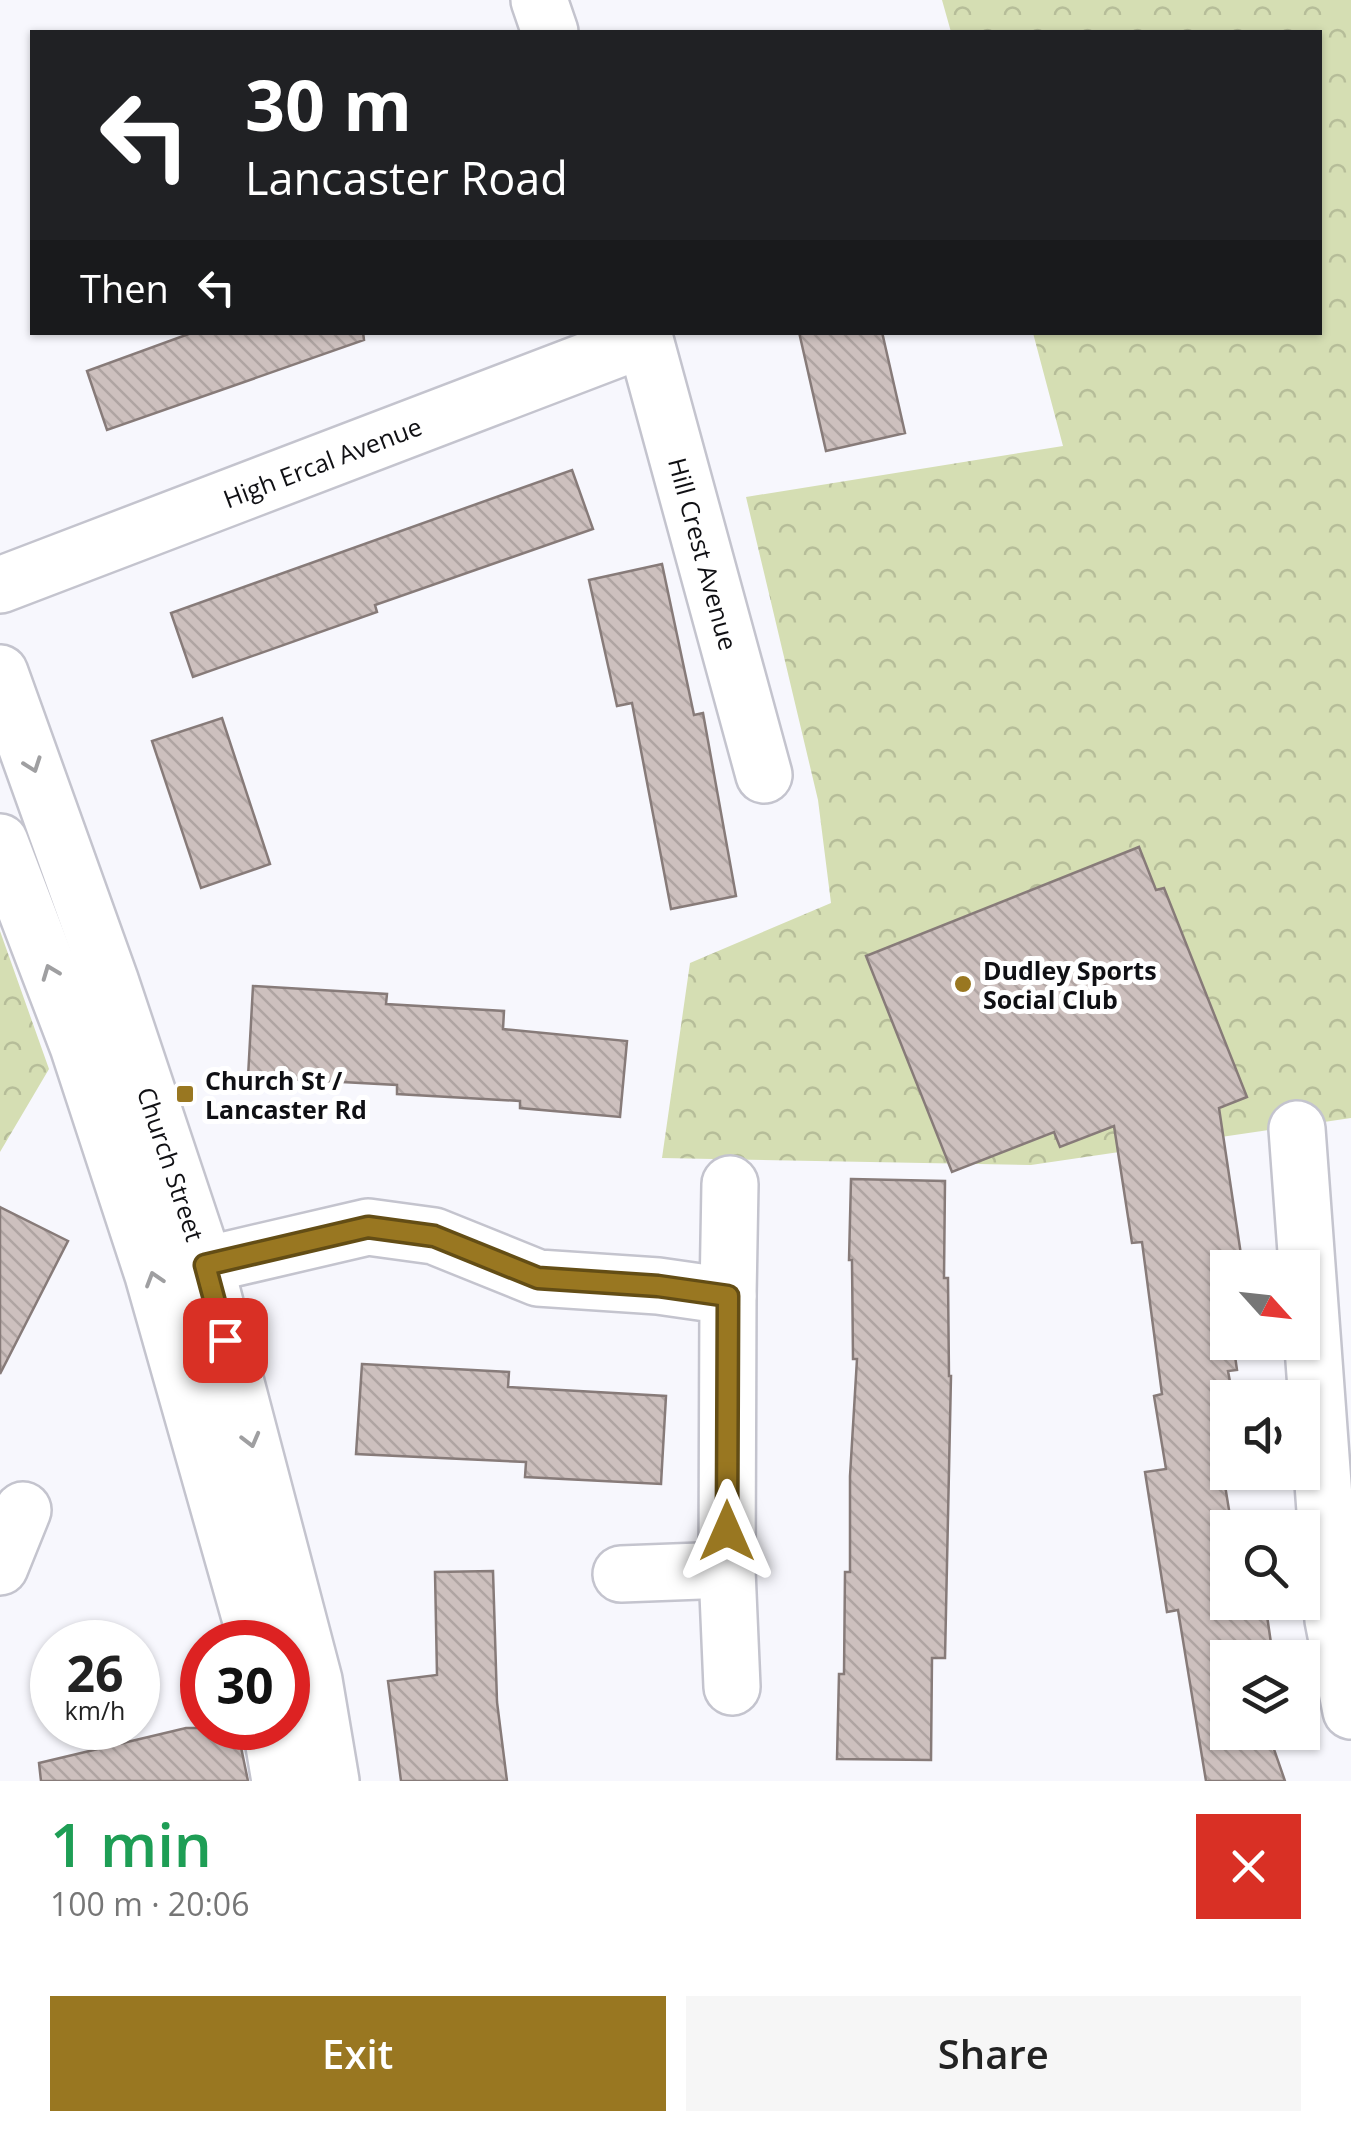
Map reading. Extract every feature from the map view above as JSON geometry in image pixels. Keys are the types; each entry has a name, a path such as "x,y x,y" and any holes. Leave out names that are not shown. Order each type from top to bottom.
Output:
{"street":[{"path":"540,0 549,30"},
{"name":"High Ercal Avenue","path":"0,585 643,336"},
{"name":"Hill Crest Avenue","path":"643,336 764,776"},
{"name":"Church Street","path":"0,673 110,980 205,1265 314,1680 331,1781"},
{"name":"Church Street","path":"0,842 78,1046 153,1275 250,1620"},
{"path":"1297,1129 1333,1620 1351,1711"},
{"path":"730,1184 727,1570 732,1687"},
{"path":"205,1265 368,1227 434,1236 538,1278 658,1286 728,1296"},
{"path":"0,1567 24,1510"},
{"path":"621,1574 727,1570"},
{"path":"275,1750 280,1781"}],"green space":[{"path":"942,0 1351,0 1351,1118 1031,1165 662,1158 690,963 831,903 818,800 746,497 1063,446 1034,335 1322,335 1322,30 950,30"},
{"path":"0,931 49,1069 0,1152"}],"building":[{"path":"186,335 363,335 364,340 107,430 87,371"},
{"path":"800,335 883,335 905,433 826,451"},
{"path":"572,470 593,529 375,605 377,612 193,677 171,613"},
{"path":"662,564 694,715 703,713 736,896 671,909 632,703 617,706 589,580"},
{"path":"222,718 270,864 201,888 152,741"},
{"path":"1139,847 1156,890 1164,888 1247,1097 1219,1108 1240,1250 1210,1250 1210,1360 1236,1360 1237,1370 1228,1371 1230,1380 1210,1380 1210,1490 1226,1490 1229,1510 1210,1510 1210,1620 1268,1620 1271,1640 1210,1640 1210,1750 1274,1750 1285,1781 1206,1781 1178,1610 1167,1612 1145,1472 1166,1469 1154,1396 1162,1394 1142,1242 1132,1243 1114,1126 1060,1147 1054,1132 952,1172 866,956"},
{"path":"253,986 387,994 386,1004 504,1011 503,1029 627,1041 620,1117 520,1108 520,1101 397,1094 397,1085 248,1077"},
{"path":"851,1179 945,1181 944,1278 948,1278 951,1376 945,1658 932,1658 931,1760 837,1759 839,1674 844,1674 845,1572 850,1572 850,1476 857,1359 853,1359 849,1260"},
{"path":"0,1207 68,1241 0,1374"},
{"path":"362,1364 509,1372 508,1387 666,1396 661,1484 525,1477 526,1462 356,1454"},
{"path":"493,1571 497,1702 507,1781 401,1781 388,1681 437,1675 435,1572"},
{"path":"180,1729 180,1750 242,1750 248,1781 41,1781 39,1763 94,1750 160,1750 160,1734"}],"place":[{"name":"Dudley Sports Social Club","path":"963,984"},
{"name":"Church St / Lancaster Rd","path":"185,1094"}],"route":[{"path":"225,1340 205,1265 368,1227 434,1236 538,1278 658,1286 728,1296 727,1531"}]}
